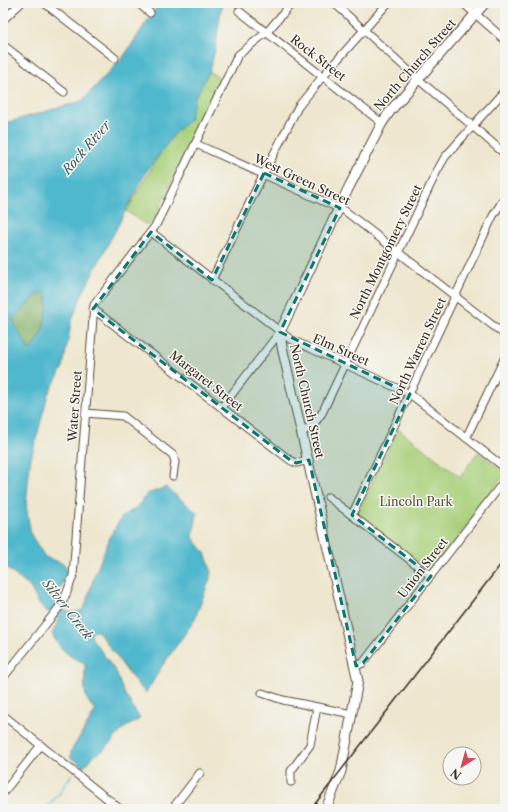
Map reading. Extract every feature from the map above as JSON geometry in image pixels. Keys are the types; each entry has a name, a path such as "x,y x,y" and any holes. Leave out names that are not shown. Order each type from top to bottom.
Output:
{"main road":[{"name":"North Church Street","path":"326,809 341,771 358,681 356,666 282,347 280,332 382,123 418,79 485,3"}],"street":[{"path":"3,20 21,3"},
{"path":"44,3 115,58"},
{"path":"138,3 150,13"},
{"name":"Water Street","path":"3,678 61,605 70,584 75,566 93,309 99,297 151,232 196,144 238,55 267,32 292,3"},
{"path":"334,3 418,79 505,154"},
{"path":"212,280 264,173 298,108 323,76 388,3"},
{"path":"463,3 505,40"},
{"name":"Rock Street","path":"239,11 382,123"},
{"path":"3,44 64,92"},
{"name":"North Montgomery Street","path":"302,432 310,428 319,418 443,161 505,90"},
{"name":"West Green Street","path":"196,144 340,208 505,335"},
{"name":"North Warren Street","path":"352,515 493,216 505,197"},
{"name":"Elm Street","path":"151,232 290,339 410,394 505,468"},
{"name":"Margaret Street","path":"93,309 290,460 296,463 309,460"},
{"path":"222,407 264,355 280,332"},
{"path":"466,438 505,357"},
{"path":"85,413 123,416 173,455 175,462 174,476"},
{"name":"Union Street","path":"356,666 363,663 505,480"},
{"path":"328,497 431,576"},
{"path":"262,693 283,700 352,714"},
{"path":"292,782 291,771 310,745 317,707"},
{"path":"3,714 120,809"},
{"path":"3,794 41,745"},
{"path":"172,809 200,773"},
{"path":"104,809 111,801"}],"highlighted area":[{"path":"264,173 340,208 280,332 410,394 352,515 431,576 363,663 356,666 309,460 296,463 290,460 93,309 151,232 212,280"}],"green space":[{"path":"209,72 222,78 153,221 150,224 145,224 126,211"},
{"path":"46,292 47,306 44,323 38,339 29,350 13,319 37,294"},
{"name":"Lincoln Park","path":"398,429 460,477 478,452 504,472 502,478 434,569 430,571 357,514"}],"water":[{"name":"Rock River","path":"159,3 222,3 215,50 210,70 195,98 189,120 176,132 146,172 82,294 71,323 63,367 48,394 30,462 26,505 31,535 45,557 64,564 67,571 62,585 53,601 64,610 70,612 79,611 84,609 95,574 111,535 122,517 138,506 147,494 166,487 197,513 193,538 205,553 212,573 194,621 162,666 146,693 127,671 98,631 92,632 91,637 116,672 123,691 140,719 124,728 104,750 97,753 84,766 71,758 71,751 96,710 91,706 86,696 85,665 83,662 68,655 61,648 52,634 59,620 40,606 30,587 11,572 3,562 3,122 9,122 82,101 124,56","holes":["46,292 46,315 42,332 34,346 29,350 13,319 37,295"]}],"waterway":[{"name":"Silver Creek","path":"75,769 79,762"},
{"name":"Silver Creek","path":"45,809 59,794 72,774"}],"railway":[{"path":"311,809 505,559"}]}
